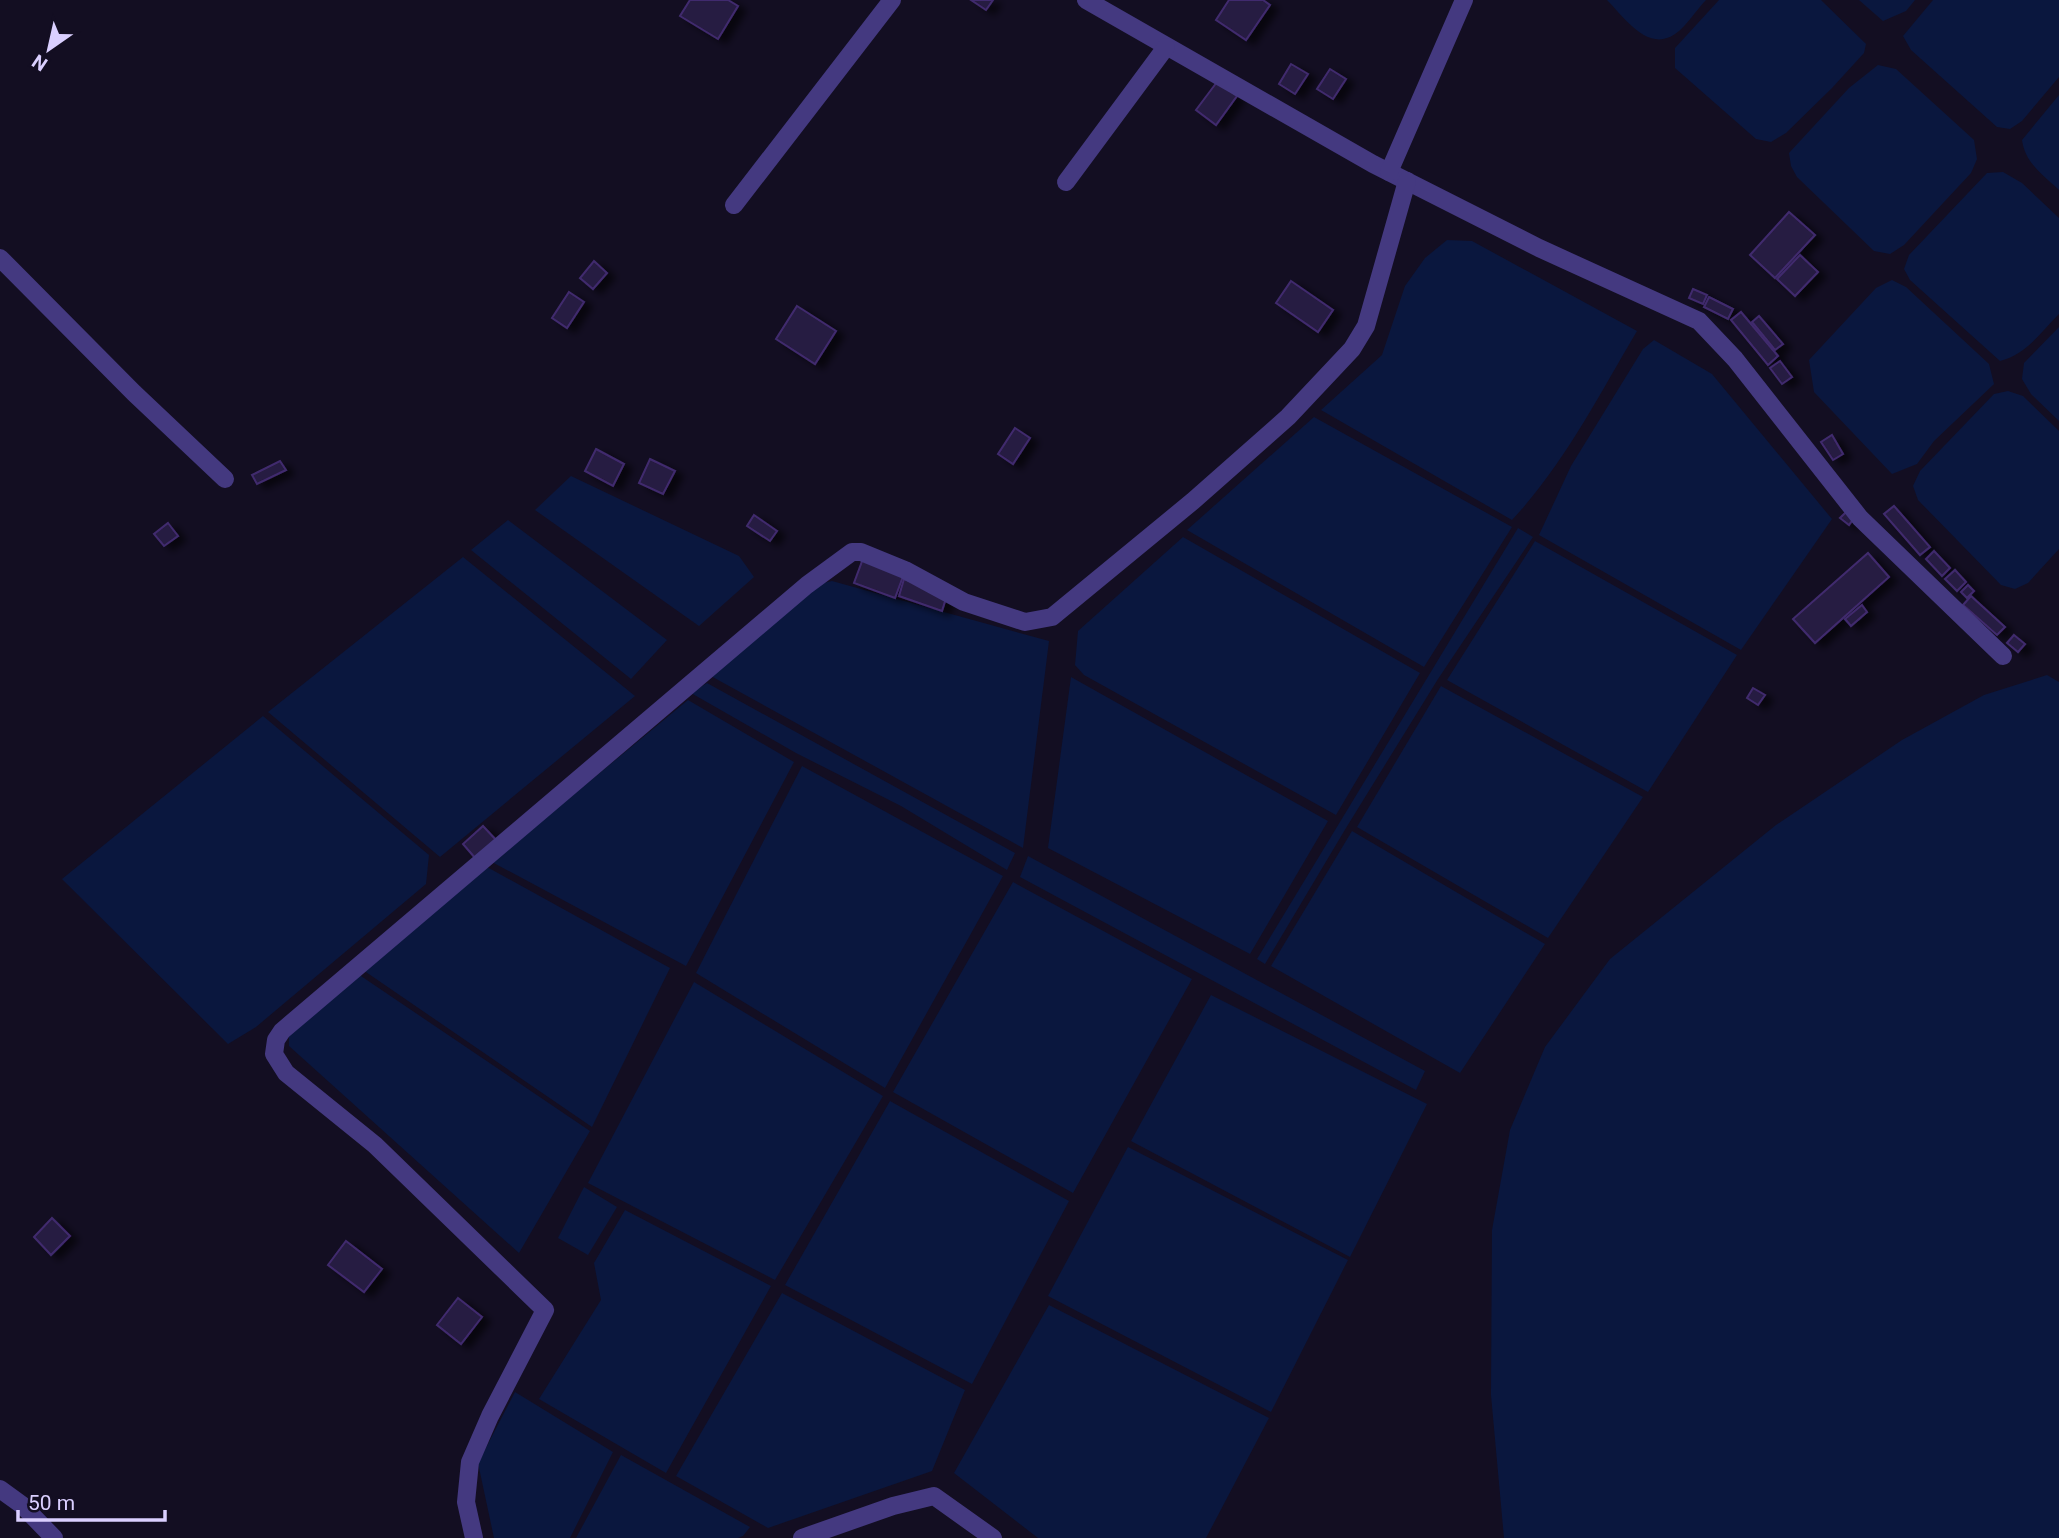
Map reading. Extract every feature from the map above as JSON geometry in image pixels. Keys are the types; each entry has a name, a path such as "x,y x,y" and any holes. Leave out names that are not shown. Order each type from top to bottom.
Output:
{"street":[{"path":"734,205 892,0"},
{"path":"1086,0 1389,172 1539,248 1699,321 1735,359 1860,518 2003,656"},
{"path":"1389,172 1464,0"},
{"path":"1066,182 1166,47"},
{"path":"474,1538 466,1502 470,1462 490,1416 545,1310 375,1145 286,1073 274,1054 276,1040 282,1031 807,585 852,552 861,552 905,570 964,602 1025,622 1052,617 1194,500 1288,417 1352,349 1366,326 1407,181"},
{"path":"0,258 134,393 225,479"},
{"path":"0,1489 22,1505 54,1538"},
{"path":"802,1538 893,1506 934,1496 993,1538"}],"water":[{"path":"1607,0 1706,0 1679,31 1665,39 1655,39 1637,31"},
{"path":"1719,0 1821,0 1866,44 1864,53 1786,133 1771,142 1756,139 1675,68 1675,48"},
{"path":"1859,0 1915,0 1906,11 1883,21"},
{"path":"1933,0 2059,0 2059,77 2022,121 2010,129 1997,127 1911,50 1903,36"},
{"path":"1878,65 1896,69 1974,140 1977,159 1971,173 1904,245 1890,254 1874,251 1797,177 1791,166 1789,153 1849,88"},
{"path":"2059,95 2059,190 2031,162 2022,140"},
{"path":"2003,172 2022,183 2059,218 2059,314 2018,354 2000,361 1910,280 1904,269 1909,255 1987,173"},
{"path":"1447,240 1472,241 1637,331 1564,453 1531,499 1512,520 1321,410 1382,355 1405,286 1425,258"},
{"path":"1892,280 1906,287 1989,364 1994,384 1934,441 1917,464 1892,474 1814,392 1809,360 1876,288"},
{"path":"2059,327 2059,421 2031,394 2022,379 2024,363"},
{"path":"1654,340 1712,374 1832,519 1741,650 1539,535 1571,466 1643,349"},
{"path":"2008,391 2023,396 2059,431 2059,549 2028,583 2015,589 2001,585 1918,500 1913,486 1920,471 1994,394"},
{"path":"1314,417 1512,527 1424,667 1187,530"},
{"path":"571,476 739,556 754,577 699,626 535,510"},
{"path":"508,520 667,640 631,679 471,550"},
{"path":"1518,528 1533,537 1438,679 1265,964 1257,959"},
{"path":"1183,537 1420,673 1336,815 1084,675 1075,665 1078,631"},
{"path":"1535,541 1737,655 1648,792 1447,680"},
{"path":"463,557 635,696 440,857 268,712"},
{"path":"832,581 1049,641 1023,848 709,675 811,586"},
{"path":"2047,675 2059,682 2059,1538 1504,1538 1491,1395 1492,1230 1510,1130 1545,1047 1610,959 1776,825 1902,740 1984,695"},
{"path":"1071,677 1328,821 1250,954 1048,848"},
{"path":"707,683 1015,853 1007,870 901,806 796,753 691,693"},
{"path":"1441,686 1643,797 1548,938 1357,827"},
{"path":"688,700 794,762 686,966 492,862"},
{"path":"263,716 429,855 426,884 256,1027 228,1044 62,879"},
{"path":"802,766 1003,876 885,1088 696,973"},
{"path":"1352,831 1545,944 1460,1073 1271,966"},
{"path":"1028,856 1425,1071 1416,1090 1020,877"},
{"path":"487,867 670,968 592,1127 363,970"},
{"path":"1013,882 1192,979 1073,1193 893,1092"},
{"path":"358,974 590,1131 519,1253 289,1046 289,1034"},
{"path":"694,982 883,1096 775,1280 588,1183"},
{"path":"1211,995 1427,1104 1350,1257 1131,1141"},
{"path":"890,1101 1069,1201 972,1384 785,1285"},
{"path":"1128,1147 1348,1260 1271,1412 1048,1296"},
{"path":"584,1187 617,1207 588,1255 558,1238"},
{"path":"625,1210 771,1286 666,1473 539,1399 601,1300 594,1263"},
{"path":"782,1293 965,1390 932,1471 768,1528 676,1476"},
{"path":"1049,1305 1269,1418 1206,1538 1038,1538 954,1473"},
{"path":"515,1392 613,1452 570,1538 494,1538 478,1463"},
{"path":"621,1455 750,1527 738,1538 576,1538"}],"building":[{"path":"690,0 728,0 738,6 718,39 680,16"},
{"path":"971,0 993,0 986,10"},
{"path":"1229,0 1263,0 1270,5 1246,40 1216,20"},
{"path":"1291,64 1308,74 1295,94 1279,84"},
{"path":"1330,69 1346,79 1333,99 1317,89"},
{"path":"1217,82 1237,96 1216,125 1196,110"},
{"path":"1789,212 1815,235 1775,278 1750,255"},
{"path":"1800,255 1818,272 1795,296 1777,279"},
{"path":"594,261 607,273 593,289 580,278"},
{"path":"1291,281 1333,310 1318,332 1276,303"},
{"path":"1693,289 1707,295 1703,304 1689,298"},
{"path":"569,292 584,302 567,328 552,318"},
{"path":"1709,297 1733,309 1728,319 1704,307"},
{"path":"797,306 836,331 815,364 776,339"},
{"path":"1741,312 1778,356 1768,365 1731,320"},
{"path":"1759,316 1783,344 1775,350 1752,322"},
{"path":"1780,361 1792,377 1782,384 1770,368"},
{"path":"1015,428 1030,438 1013,464 998,454"},
{"path":"1832,435 1843,454 1833,460 1821,442"},
{"path":"596,449 624,464 613,486 585,471"},
{"path":"650,459 675,471 663,494 639,483"},
{"path":"280,461 286,470 257,484 252,475"},
{"path":"1894,506 1930,547 1920,555 1884,514"},
{"path":"1846,512 1854,518 1849,525 1840,518"},
{"path":"754,515 777,531 770,541 747,526"},
{"path":"168,523 178,536 164,546 154,534"},
{"path":"1934,551 1950,568 1942,576 1926,559"},
{"path":"1868,553 1889,577 1815,643 1793,619"},
{"path":"864,556 905,571 895,598 854,583"},
{"path":"1955,570 1966,582 1957,591 1945,579"},
{"path":"904,579 947,595 942,611 899,596"},
{"path":"1968,585 1974,591 1967,598 1961,592"},
{"path":"1971,596 2005,627 1997,635 1963,605"},
{"path":"1862,605 1867,612 1851,626 1845,619"},
{"path":"2014,635 2025,644 2018,652 2007,643"},
{"path":"1753,688 1765,695 1758,705 1747,698"},
{"path":"483,826 497,841 476,859 463,844"},
{"path":"52,1218 70,1236 51,1255 34,1237"},
{"path":"346,1241 382,1269 364,1292 328,1265"},
{"path":"458,1298 482,1317 461,1344 437,1325"}]}
